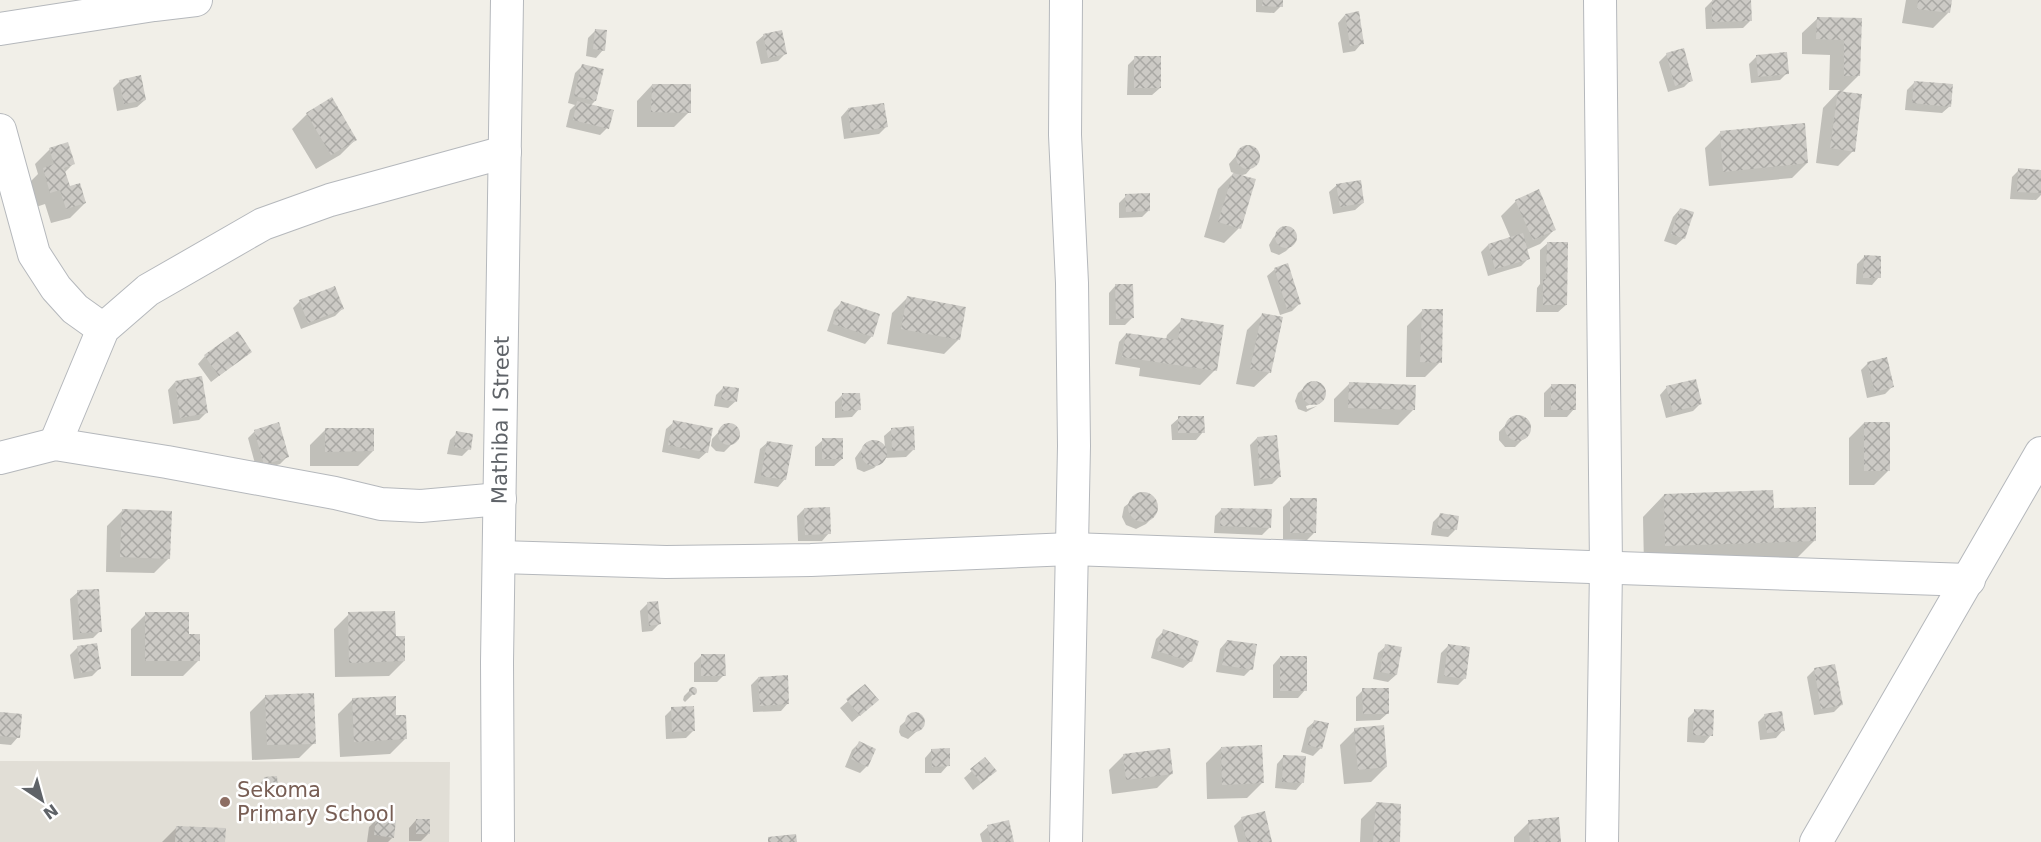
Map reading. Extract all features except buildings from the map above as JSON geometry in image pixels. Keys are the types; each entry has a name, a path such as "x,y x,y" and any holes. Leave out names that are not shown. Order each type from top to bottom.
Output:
{"street":[{"path":"0,29 196,0"},
{"name":"Mathiba I Street","path":"498,842 496,662 507,0"},
{"path":"1066,0 1065,135 1072,283 1074,411 1066,842"},
{"path":"1600,0 1606,567 1602,842"},
{"path":"0,130 34,254 56,288 69,302 103,329"},
{"path":"55,444 103,329 148,290 200,258 263,224 330,200 505,152"},
{"path":"0,458 55,444 178,464 335,493 381,504 421,506 500,500"},
{"path":"1816,842 2041,453"},
{"path":"499,557 666,562 811,560 1071,549 1969,580"}],"shaded area":[{"name":"Sekoma Primary School","path":"0,761 450,762 449,842 0,842"}],"place":[{"name":"Sekoma Primary School","path":"225,802"}]}
